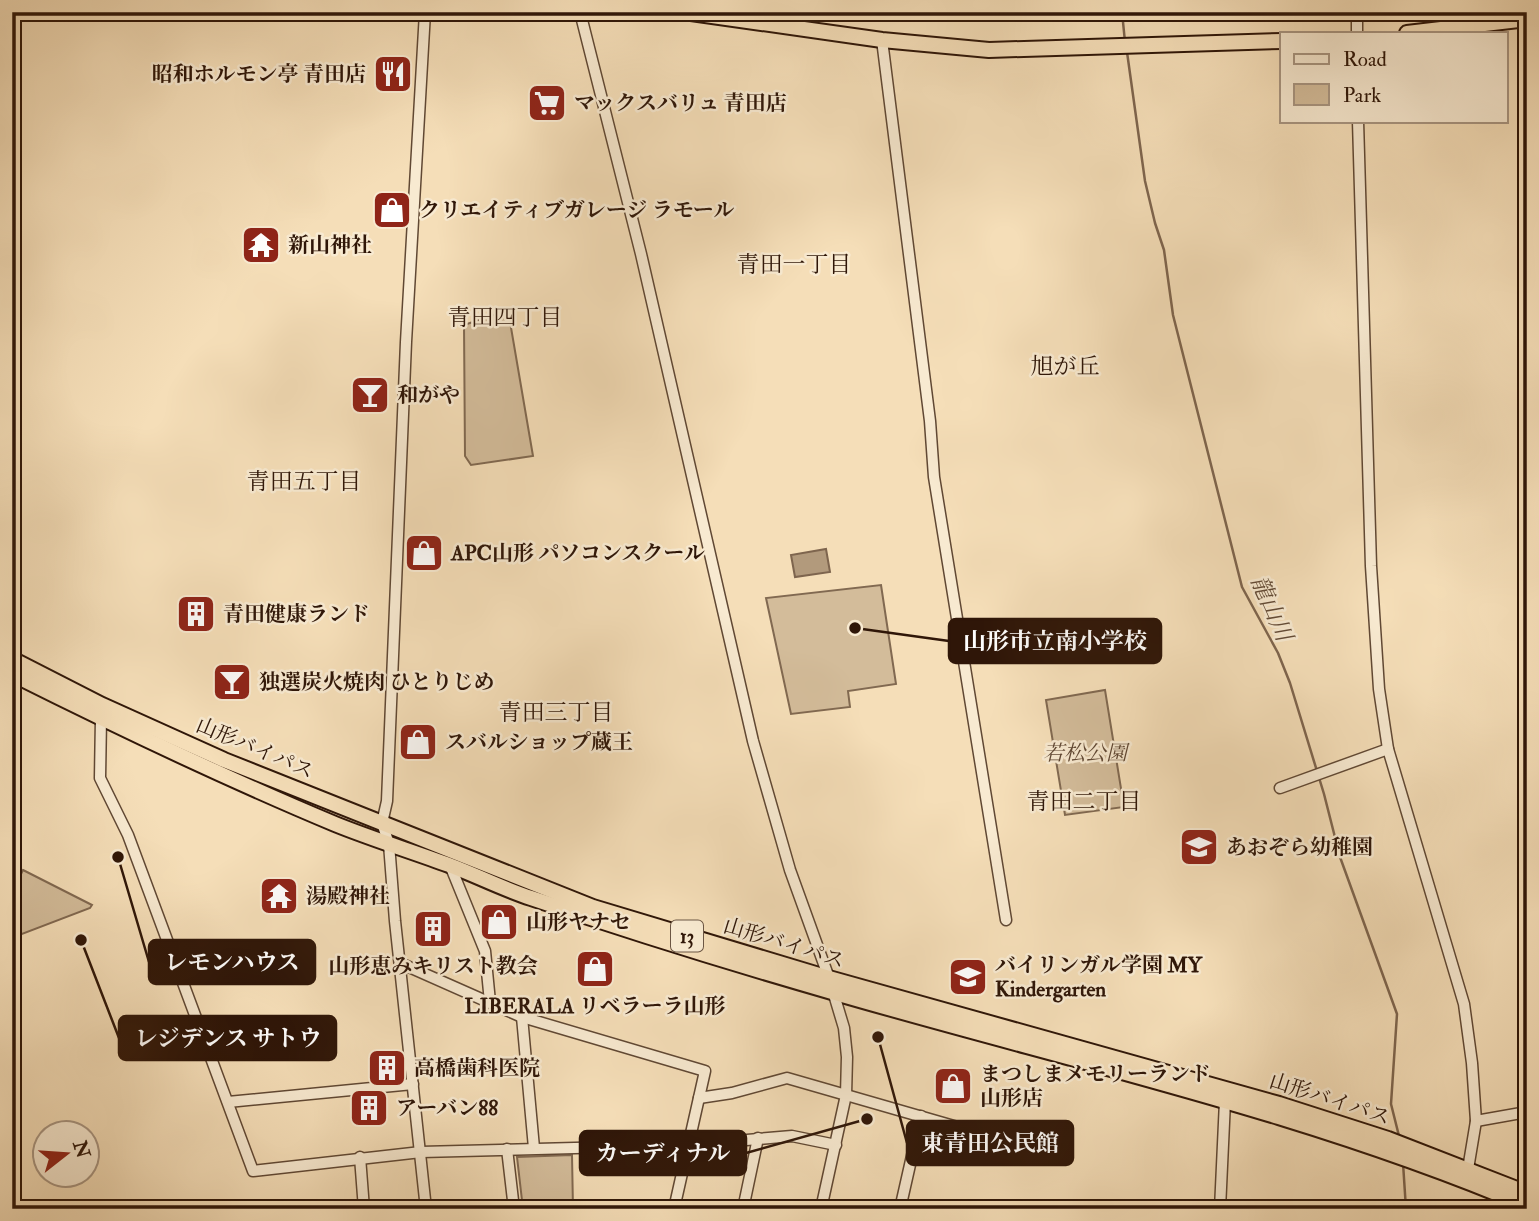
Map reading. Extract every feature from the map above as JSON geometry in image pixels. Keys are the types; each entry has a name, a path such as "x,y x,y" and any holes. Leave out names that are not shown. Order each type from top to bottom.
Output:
{"highway":[{"path":"684,12 882,40 989,50 1280,41"},
{"path":"1416,32 1527,19"},
{"name":"山形バイパス","path":"12,659 102,705 224,760 593,907 831,985 1225,1101 1386,1145"},
{"name":"山形バイパス","path":"12,674 284,802 527,897 632,932 1279,1104 1437,1164 1527,1206"},
{"name":"山形バイパス","path":"1437,1164 1468,1169 1527,1193"}],"street":[{"path":"425,12 406,342 387,801 382,823 389,844 426,1209"},
{"path":"580,12 641,254 753,741 790,870 844,1028 847,1057 846,1095 821,1209"},
{"path":"1357,12 1357,32"},
{"path":"882,40 930,421 934,477 1006,920"},
{"path":"1358,122 1373,622 1379,689 1388,749 1465,1004 1476,1121 1468,1169"},
{"path":"101,718 100,778 128,835 254,1171 421,1152 689,1145 792,1136 836,1145"},
{"path":"1280,788 1388,749"},
{"path":"450,865 485,951 490,1002"},
{"path":"400,963 522,1017 705,1071 674,1209"},
{"path":"522,1017 534,1148"},
{"path":"699,1098 732,1093 787,1078 999,1139 1061,1151"},
{"path":"228,1102 413,1084"},
{"path":"1220,1209 1225,1101"},
{"path":"1476,1121 1527,1112"},
{"path":"900,1209 921,1115"},
{"path":"743,1209 758,1138"},
{"path":"507,1149 514,1209"},
{"path":"360,1157 364,1209"}],"green space":[{"path":"508,310 533,456 471,465 465,456 464,325"},
{"path":"881,585 896,684 848,691 850,707 791,714 766,598"},
{"name":"若松公園","path":"1105,690 1124,807 1065,815 1046,700"},
{"path":"23,870 92,905 22,934 12,929 12,892"},
{"path":"572,1155 573,1209 523,1209 517,1157"}],"shaded area":[{"path":"826,549 830,572 795,577 791,555"}],"waterway":[{"name":"龍山川","path":"1122,12 1125,42"},
{"name":"龍山川","path":"1127,52 1145,181 1164,250 1173,315 1242,587 1278,653 1290,683 1340,857 1397,1014 1391,1104 1399,1136"},
{"name":"龍山川","path":"1403,1163 1406,1209"}],"place":[{"name":"昭和ホルモン亭 青田店","path":"393,74"},
{"name":"マックスバリュ 青田店","path":"547,103"},
{"name":"クリエイティブガレージ ラモール","path":"392,210"},
{"name":"新山神社","path":"261,245"},
{"name":"和がや","path":"370,395"},
{"name":"APC山形 パソコンスクール","path":"424,553"},
{"name":"青田健康ランド","path":"196,614"},
{"name":"山形市立南小学校","path":"855,628"},
{"name":"独選炭火焼肉 ひとりじめ","path":"232,682"},
{"name":"スバルショップ蔵王","path":"418,742"},
{"name":"あおぞら幼稚園","path":"1199,847"},
{"name":"レモンハウス","path":"118,857"},
{"name":"湯殿神社","path":"279,896"},
{"name":"山形ヤナセ","path":"499,922"},
{"name":"山形恵みキリスト教会","path":"433,929"},
{"name":"レジデンス サトウ","path":"81,940"},
{"name":"LIBERALA リベラーラ山形","path":"595,969"},
{"name":"バイリンガル学園 MY Kindergarten","path":"968,977"},
{"name":"東青田公民館","path":"878,1037"},
{"name":"高橋歯科医院","path":"387,1068"},
{"name":"まつしまメモリーランド 山形店","path":"953,1086"},
{"name":"アーバン88","path":"369,1108"},
{"name":"カーディナル","path":"867,1119"}],"district":[{"name":"青田一丁目","path":"794,264"},
{"name":"青田四丁目","path":"505,317"},
{"name":"旭が丘","path":"1065,366"},
{"name":"青田五丁目","path":"304,481"},
{"name":"青田三丁目","path":"556,712"},
{"name":"青田二丁目","path":"1084,801"}]}
